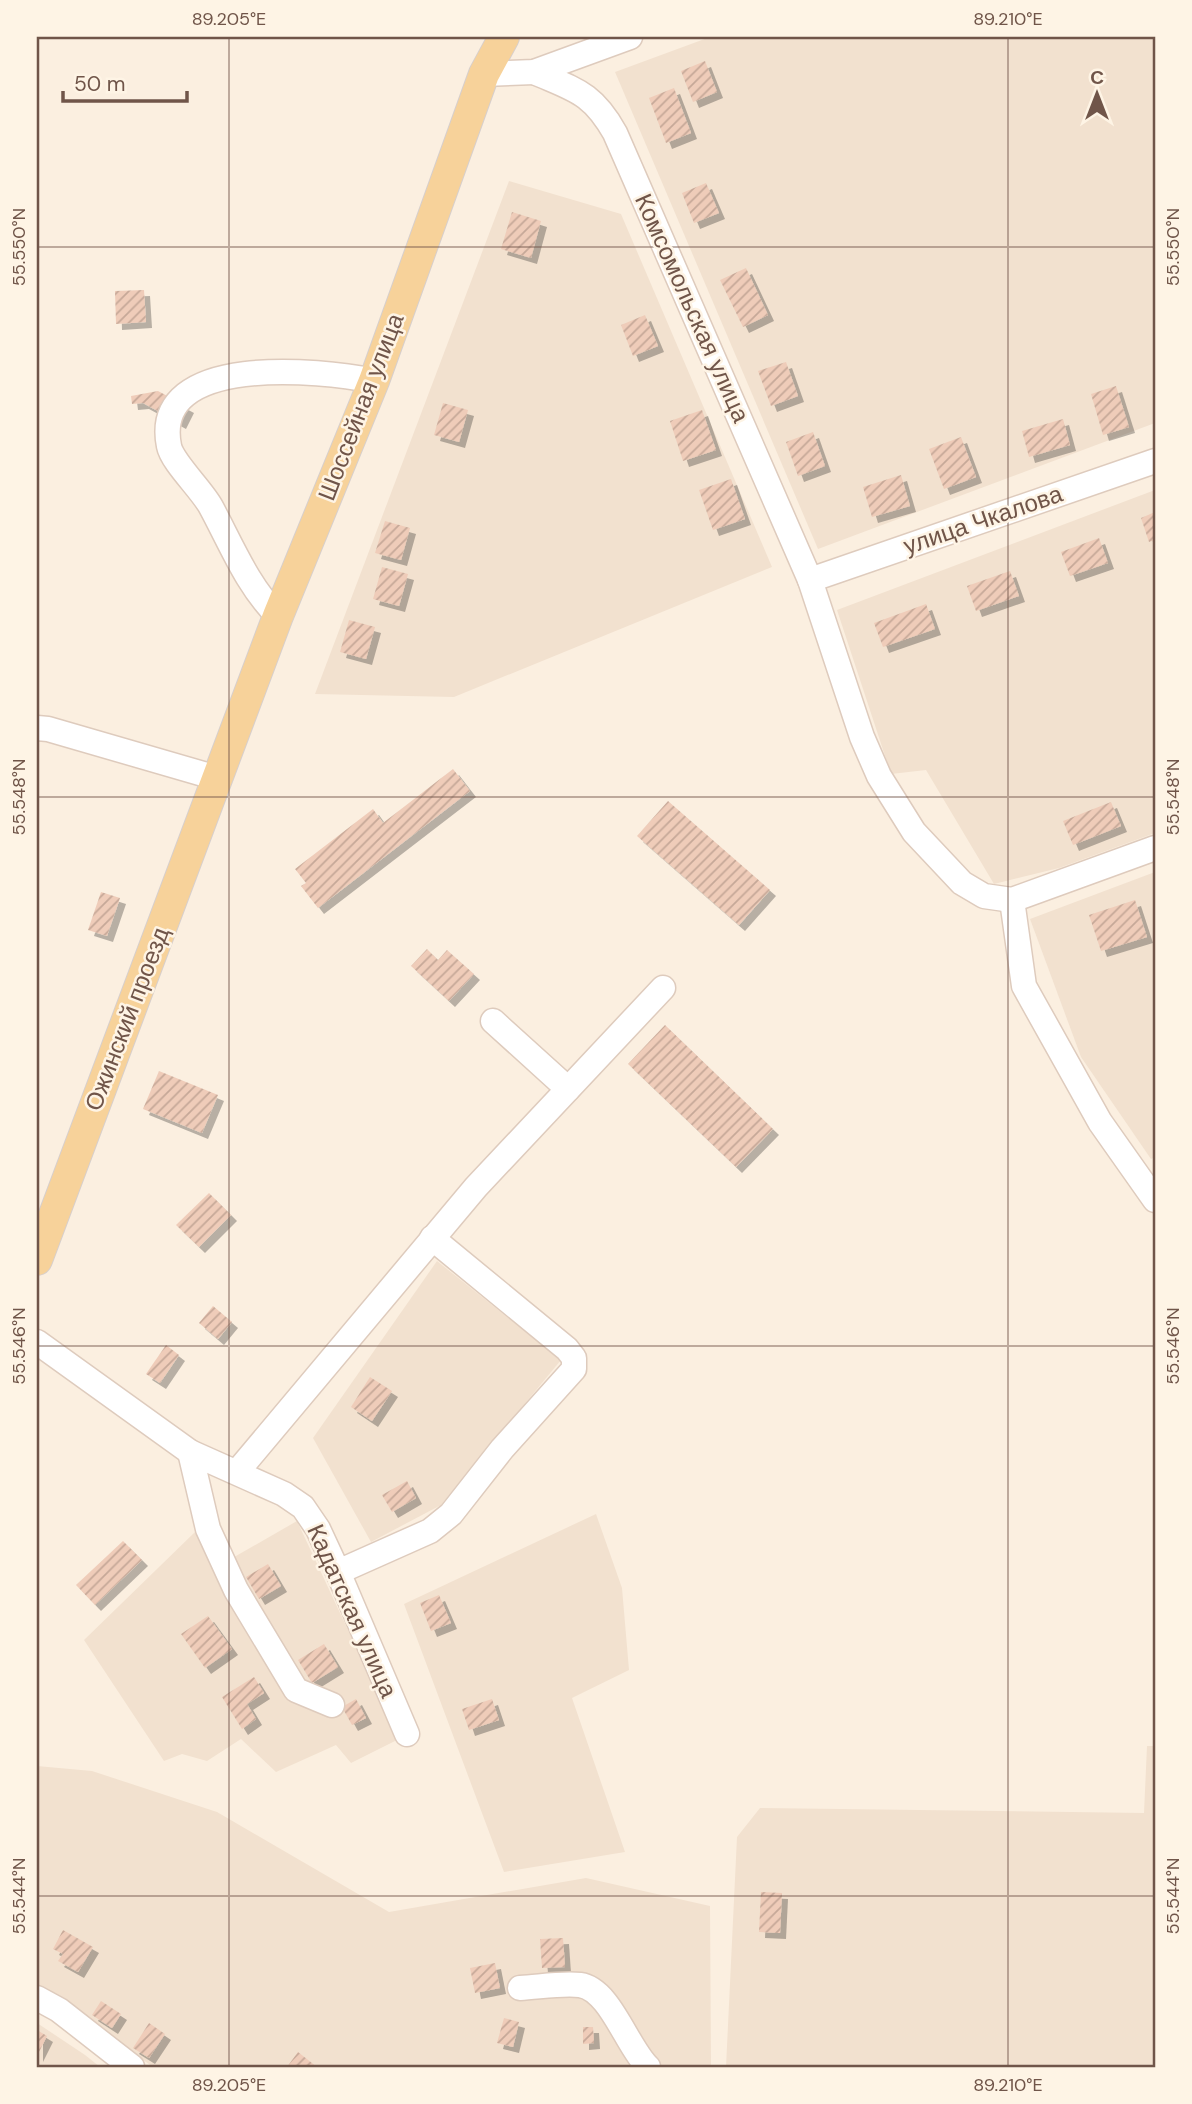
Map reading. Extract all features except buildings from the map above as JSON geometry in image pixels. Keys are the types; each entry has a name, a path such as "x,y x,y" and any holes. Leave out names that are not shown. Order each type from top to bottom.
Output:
{"main road":[{"name":"Шоссейная улица","path":"217,778 278,616 374,381 484,74 504,37"},
{"name":"Ожинский проезд","path":"37,1260 217,778"}],"street":[{"path":"484,74 534,72 630,37"},
{"name":"Комсомольская улица","path":"534,72 588,96 603,112 615,134 810,580 862,737 879,776 914,832 962,883 984,896 1012,901"},
{"path":"278,616 263,602 207,499 169,448 169,417 176,401 220,377 256,372 335,373 374,381"},
{"name":"улица Чкалова","path":"810,580 1155,461"},
{"path":"37,728 217,778"},
{"path":"1155,848 1012,901 1024,986 1100,1122 1148,1176 1155,1200"},
{"path":"237,1472 432,1238 663,988"},
{"path":"493,1021 568,1089"},
{"path":"338,1572 430,1531 451,1514 502,1448 574,1369 574,1359 567,1349 432,1238"},
{"name":"Кадатская улица","path":"37,1342 190,1452 237,1472 303,1507 318,1528 407,1734"},
{"path":"190,1452 208,1528 236,1590 296,1690 332,1705"},
{"path":"520,1988 581,1985 592,1989 603,1999 648,2067"},
{"path":"37,1998 58,2010 132,2067"}],"shaded area":[{"path":"710,37 1155,37 1155,423 818,549 615,72"},
{"path":"509,181 621,214 772,567 454,697 315,694"},
{"path":"1155,490 1155,833 1059,868 994,884 926,770 891,774 837,610"},
{"path":"1155,872 1155,1157 1151,1159 1081,1057 1030,919"},
{"path":"437,1261 561,1360 441,1505 371,1542 313,1438"},
{"path":"596,1514 622,1588 629,1670 572,1698 625,1852 504,1872 404,1604"},
{"path":"297,1521 399,1739 351,1763 336,1745 276,1772 241,1739 207,1761 182,1754 164,1761 84,1640 195,1532 215,1568"},
{"path":"1147,1746 1155,1746 1155,2067 726,2067 737,1837 760,1808 1144,1813"},
{"path":"37,1766 92,1771 217,1812 389,1912 586,1878 710,1906 711,2067 153,2067 37,1984"},
{"path":"37,2023 85,2055 100,2067 37,2067"}]}
